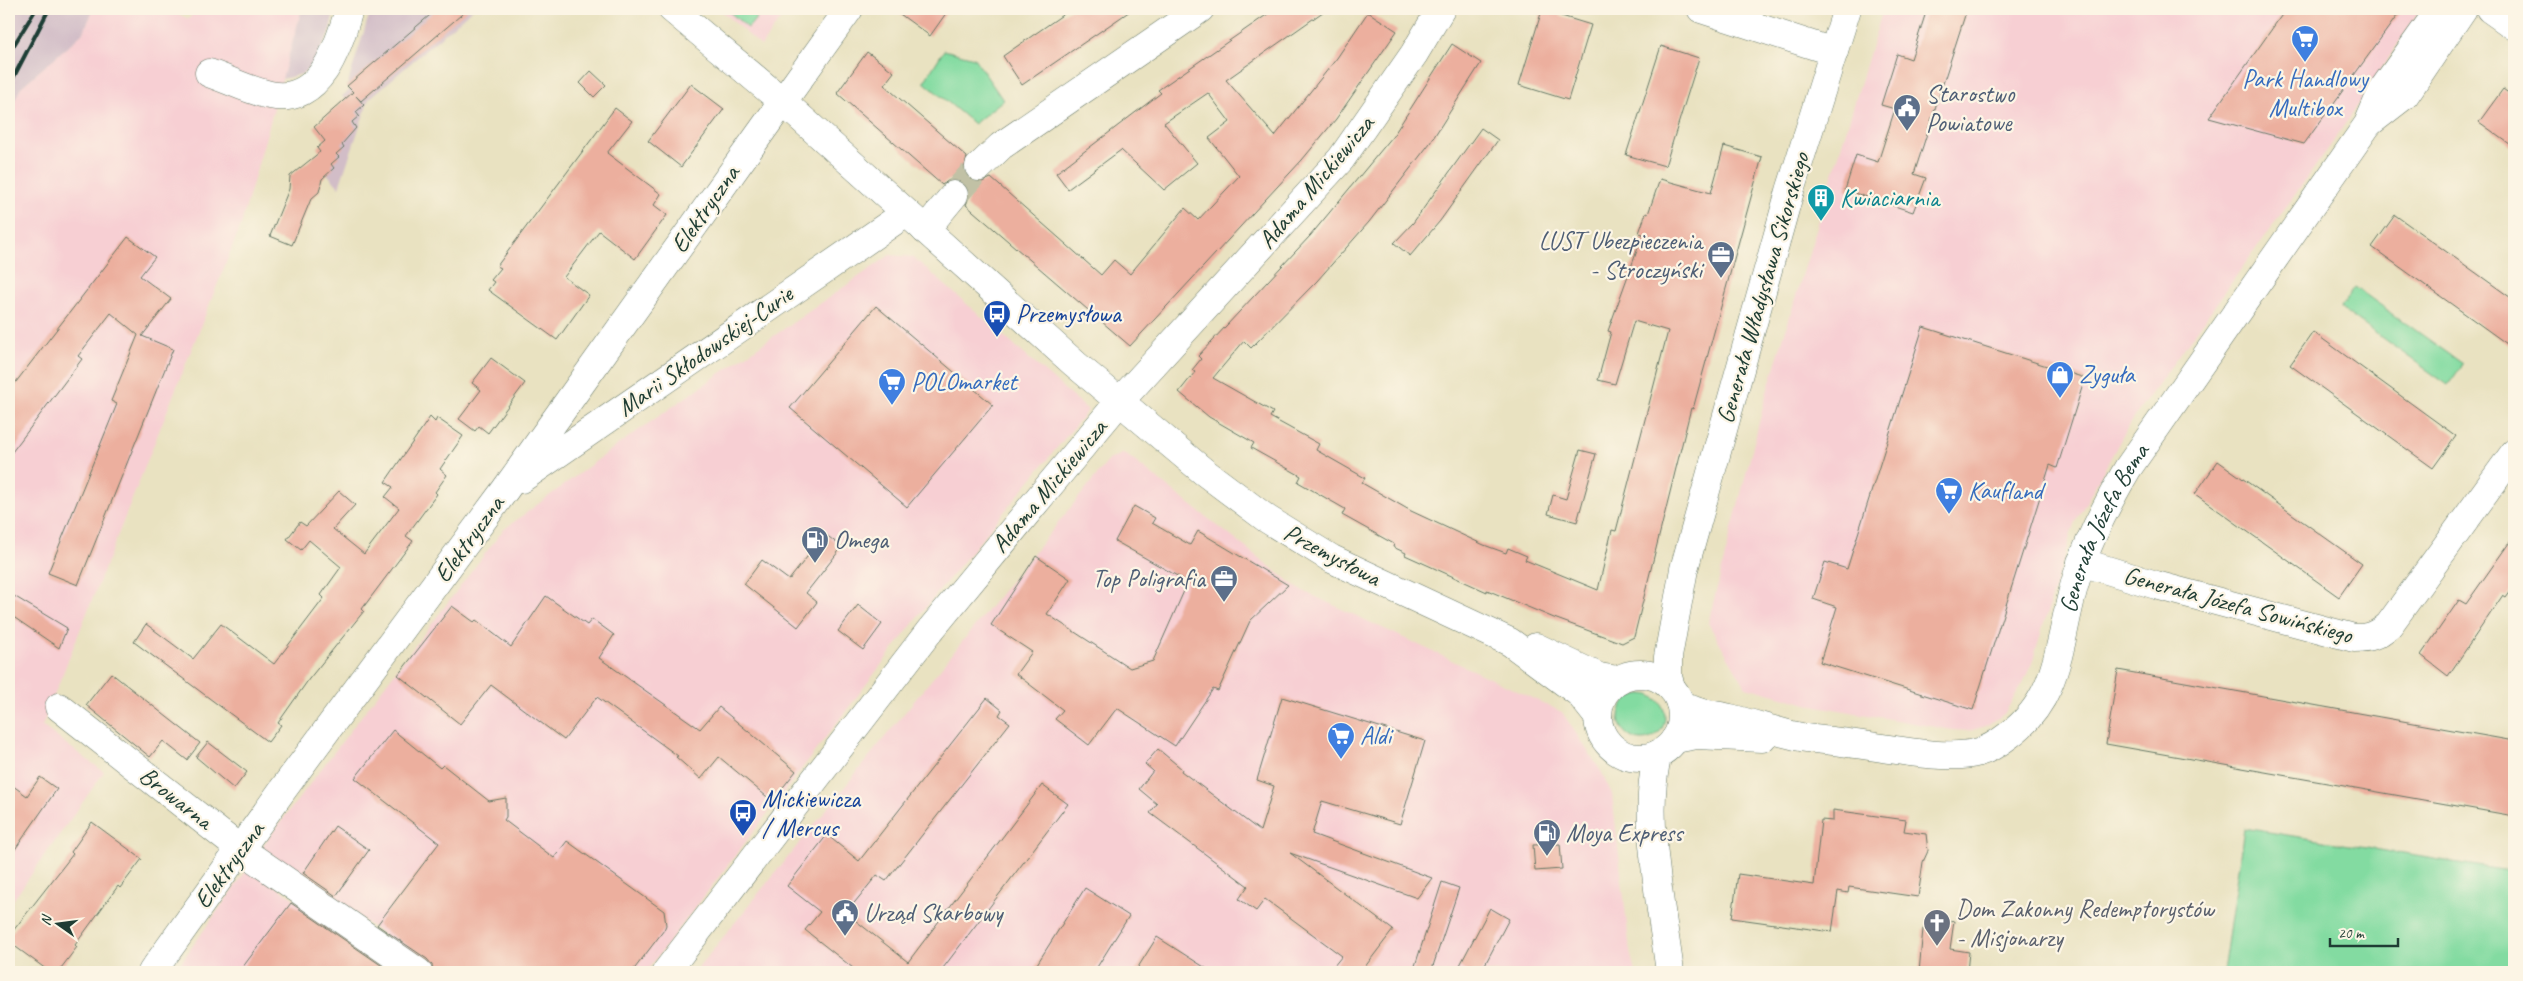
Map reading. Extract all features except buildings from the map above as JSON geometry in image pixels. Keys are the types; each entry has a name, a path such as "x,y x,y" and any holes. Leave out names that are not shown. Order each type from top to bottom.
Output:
{"street":[{"path":"209,73 271,96 302,94 318,81 332,57 349,9"},
{"name":"Przemysłowa","path":"672,9 782,101 1119,402 1203,472 1267,519 1332,559 1510,642 1579,693 1598,717"},
{"name":"Elektryczna","path":"152,972 505,490 849,9"},
{"path":"978,166 1001,146 1200,9"},
{"name":"Adama Mickiewicza","path":"666,972 928,633 1119,402 1341,159 1387,94 1441,9"},
{"path":"1701,9 1834,52"},
{"name":"Generała Władysława Sikorskiego","path":"1675,695 1668,677 1668,657 1684,569 1790,191 1847,9"},
{"name":"Generała Józefa Bema","path":"1675,695 1695,711 1749,722 1793,736 1950,755 1979,752 1999,743 2024,724 2040,705 2052,674 2070,596 2082,562 2104,510 2128,468 2368,124 2383,89 2440,9"},
{"name":"Generała Józefa Bema","path":"2368,124 2404,95 2463,9"},
{"path":"2490,9 2514,26"},
{"name":"Marii Skłodowskiej-Curie","path":"505,490 916,222 954,195"},
{"name":"Generała Józefa Sowińskiego","path":"2082,562 2156,585 2354,638 2367,638 2379,634 2389,625 2514,453"},
{"name":"Generała Władysława Sikorskiego","path":"1629,677 1651,654 1660,623 1684,569"},
{"name":"Przemysłowa","path":"1510,642 1540,649 1599,677 1629,677"},
{"path":"1656,873 1644,839 1632,776 1619,752 1604,737 1598,717 1603,696 1629,677 1651,675 1675,695 1682,722 1666,747 1652,787 1656,873 1670,972"},
{"name":"Browarna","path":"59,706 240,850 418,972"},
{"name":"Generała Józefa Bema","path":"1666,747 1696,735 1771,739 1793,736"},
{"path":"1619,752 1638,758 1666,747"}],"shaded area":[{"path":"9,9 94,9 82,34 21,87 9,113"},
{"path":"94,9 167,9 189,19 195,9 302,9 241,225 42,726 104,772 9,906 9,113 21,87 82,34"},
{"path":"302,9 335,9 329,33 315,62 302,74 282,79"},
{"path":"371,9 473,9 369,99 339,187 313,158 320,152 345,99 342,96 350,90 347,86"},
{"path":"719,9 788,9 761,46"},
{"path":"1883,9 2421,9 2333,142 2130,423 2074,524 2032,663 2023,683 2004,714 1988,725 1970,731 1952,730 1811,705 1746,687 1708,623 1766,395"},
{"path":"890,255 913,257 1088,410 921,613 646,972 436,972 261,848 503,530 619,444"},
{"path":"1124,453 1299,589 1562,712 1601,771 1612,794 1630,951 1635,972 695,972 1109,460"},
{"path":"249,867 397,972 174,972"}],"green space":[{"path":"726,9 764,9 748,28"},
{"path":"944,50 974,58 1003,100 974,124 924,82"},
{"path":"2355,287 2463,364 2448,385 2340,308"},
{"path":"1638,694 1646,694 1655,698 1661,704 1665,717 1661,730 1655,736 1646,740 1638,740 1629,736 1623,730 1619,721 1619,713 1623,704 1629,698"},
{"path":"2244,828 2514,872 2514,972 2223,972"}],"tunnel":[{"path":"954,195 979,167"}],"railway":[{"path":"9,53 36,9"},
{"path":"9,86 49,9"}],"place":[{"name":"Park Handlowy Multibox","path":"2305,63"},
{"name":"Starostwo Powiatowe","path":"1907,132"},
{"name":"Kwiaciarnia","path":"1821,222"},
{"name":"LUST Ubezpieczenia - Stroczyński","path":"1721,279"},
{"name":"Przemysłowa","path":"997,338"},
{"name":"Zyguła","path":"2060,399"},
{"name":"POLOmarket","path":"892,406"},
{"name":"Kaufland","path":"1949,515"},
{"name":"Omega","path":"815,564"},
{"name":"Top Poligrafia","path":"1224,603"},
{"name":"Aldi","path":"1341,760"},
{"name":"Mickiewicza / Mercus","path":"743,837"},
{"name":"Moya Express","path":"1547,857"},
{"name":"Urząd Skarbowy","path":"845,937"},
{"name":"Dom Zakonny Redemptorystów - Misjonarzy","path":"1937,947"}]}
